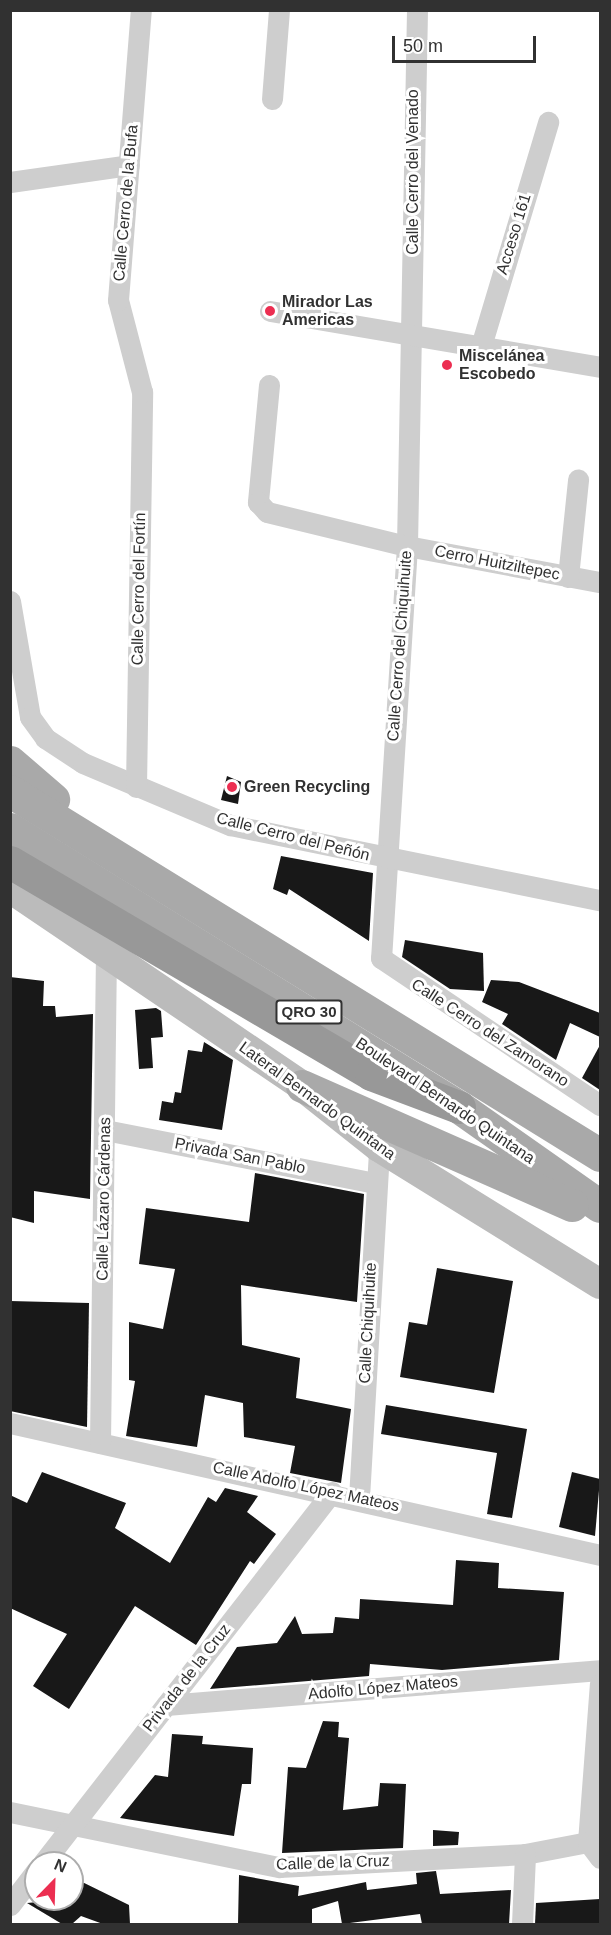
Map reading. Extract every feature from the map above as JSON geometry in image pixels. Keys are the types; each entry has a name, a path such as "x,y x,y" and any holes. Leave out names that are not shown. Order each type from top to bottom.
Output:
{"highway":[{"path":"10,862 109,923 371,1074 459,1107"}],"main road":[{"path":"10,762 61,806 190,899"},
{"name":"Boulevard Bernardo Quintana","path":"10,791 441,1053 600,1155"},
{"name":"Boulevard Bernardo Quintana","path":"10,828 459,1107 600,1206"},
{"path":"441,1053 512,1082 600,1127"},
{"path":"302,1086 600,1218"}],"street":[{"name":"Calle Cerro de la Bufa","path":"141,10 118,300 142,392"},
{"path":"272,99 279,10"},
{"name":"Calle Cerro del Venado","path":"412,333 417,10"},
{"name":"Acceso 161","path":"481,346 548,122"},
{"path":"10,182 129,165"},
{"path":"270,310 600,367"},
{"name":"Calle Cerro del Chiquihuite","path":"381,958 384,859 407,546 412,333"},
{"name":"Cerro Huitziltepec","path":"269,385 258,502 267,513 407,546 600,582"},
{"name":"Calle Cerro del Fortín","path":"136,787 142,392"},
{"path":"568,577 578,480"},
{"name":"Calle Cerro del Peñón","path":"10,601 23,699 45,738 136,787 230,825 384,859 600,900"},
{"name":"Lateral Bernardo Quintana","path":"10,888 106,956 302,1086 378,1148 600,1284"},
{"name":"Calle Lázaro Cárdenas","path":"100,1443 106,956"},
{"name":"Calle Cerro del Zamorano","path":"381,958 600,1105"},
{"name":"Privada San Pablo","path":"105,1130 375,1183"},
{"name":"Calle Chiquihuite","path":"359,1498 378,1148"},
{"name":"Calle Adolfo López Mateos","path":"10,1423 359,1498 600,1555"},
{"name":"Privada de la Cruz","path":"52,1851 332,1492"},
{"name":"Adolfo López Mateos","path":"166,1705 600,1670"},
{"path":"594,1850 600,1683"},
{"name":"Calle de la Cruz","path":"10,1812 279,1867 594,1850"},
{"path":"522,1924 525,1854"}],"building":[{"name":"Green Recycling","path":"227,776 241,782 238,804 221,800"},
{"path":"281,856 373,873 369,941 289,889 287,895 273,889"},
{"path":"405,940 483,953 484,991 450,989 402,957"},
{"path":"10,977 44,981 43,1006 55,1006 56,1017 93,1014 90,1199 34,1191 34,1223 10,1217"},
{"path":"491,980 519,982 600,1013 600,1037 570,1023 556,1060 502,1024 508,1014 482,1002"},
{"path":"156,1008 161,1011 163,1037 151,1038 153,1068 139,1069 135,1010"},
{"path":"204,1042 233,1060 222,1130 159,1120 162,1101 173,1103 175,1092 181,1093 188,1050 202,1052"},
{"path":"600,1045 600,1090 582,1078"},
{"path":"255,1173 364,1194 357,1302 241,1285 242,1345 300,1358 296,1398 351,1409 341,1483 290,1473 295,1446 244,1437 243,1403 205,1395 197,1447 126,1436 135,1381 129,1380 129,1322 163,1329 175,1269 139,1264 146,1208 249,1222"},
{"path":"437,1268 513,1281 494,1393 400,1377 409,1322 427,1325"},
{"path":"10,1301 89,1303 87,1427 10,1411"},
{"path":"386,1405 527,1429 512,1518 487,1514 497,1453 381,1434"},
{"path":"42,1472 126,1503 115,1528 170,1563 208,1497 216,1502 225,1488 258,1496 247,1512 276,1534 254,1564 250,1561 196,1645 135,1606 69,1709 33,1686 67,1634 10,1608 10,1495 27,1503"},
{"path":"572,1472 600,1479 595,1536 559,1527"},
{"path":"456,1560 499,1563 498,1588 564,1592 559,1660 442,1670 370,1664 369,1676 210,1689 237,1647 277,1643 295,1616 302,1634 333,1633 335,1617 359,1619 360,1599 453,1605"},
{"path":"323,1721 339,1722 338,1737 349,1738 343,1810 378,1806 380,1783 406,1784 403,1848 282,1853 288,1767 306,1768"},
{"path":"172,1734 203,1736 202,1744 253,1748 251,1784 242,1784 234,1836 120,1818 155,1775 168,1777"},
{"path":"433,1830 459,1832 458,1845 433,1846"},
{"path":"436,1871 440,1894 511,1890 509,1924 422,1924 420,1914 342,1924 338,1901 312,1909 312,1924 238,1924 239,1875 299,1886 298,1896 366,1882 367,1890 417,1884 416,1873"},
{"path":"84,1883 129,1905 130,1924 103,1924 81,1916 72,1924 62,1924 40,1911 84,1911"},
{"path":"600,1899 600,1924 535,1924 536,1903"}],"place":[{"name":"Mirador Las Americas","path":"270,311"},
{"name":"Miscelánea Escobedo","path":"447,365"},
{"name":"Green Recycling","path":"232,787"}]}
